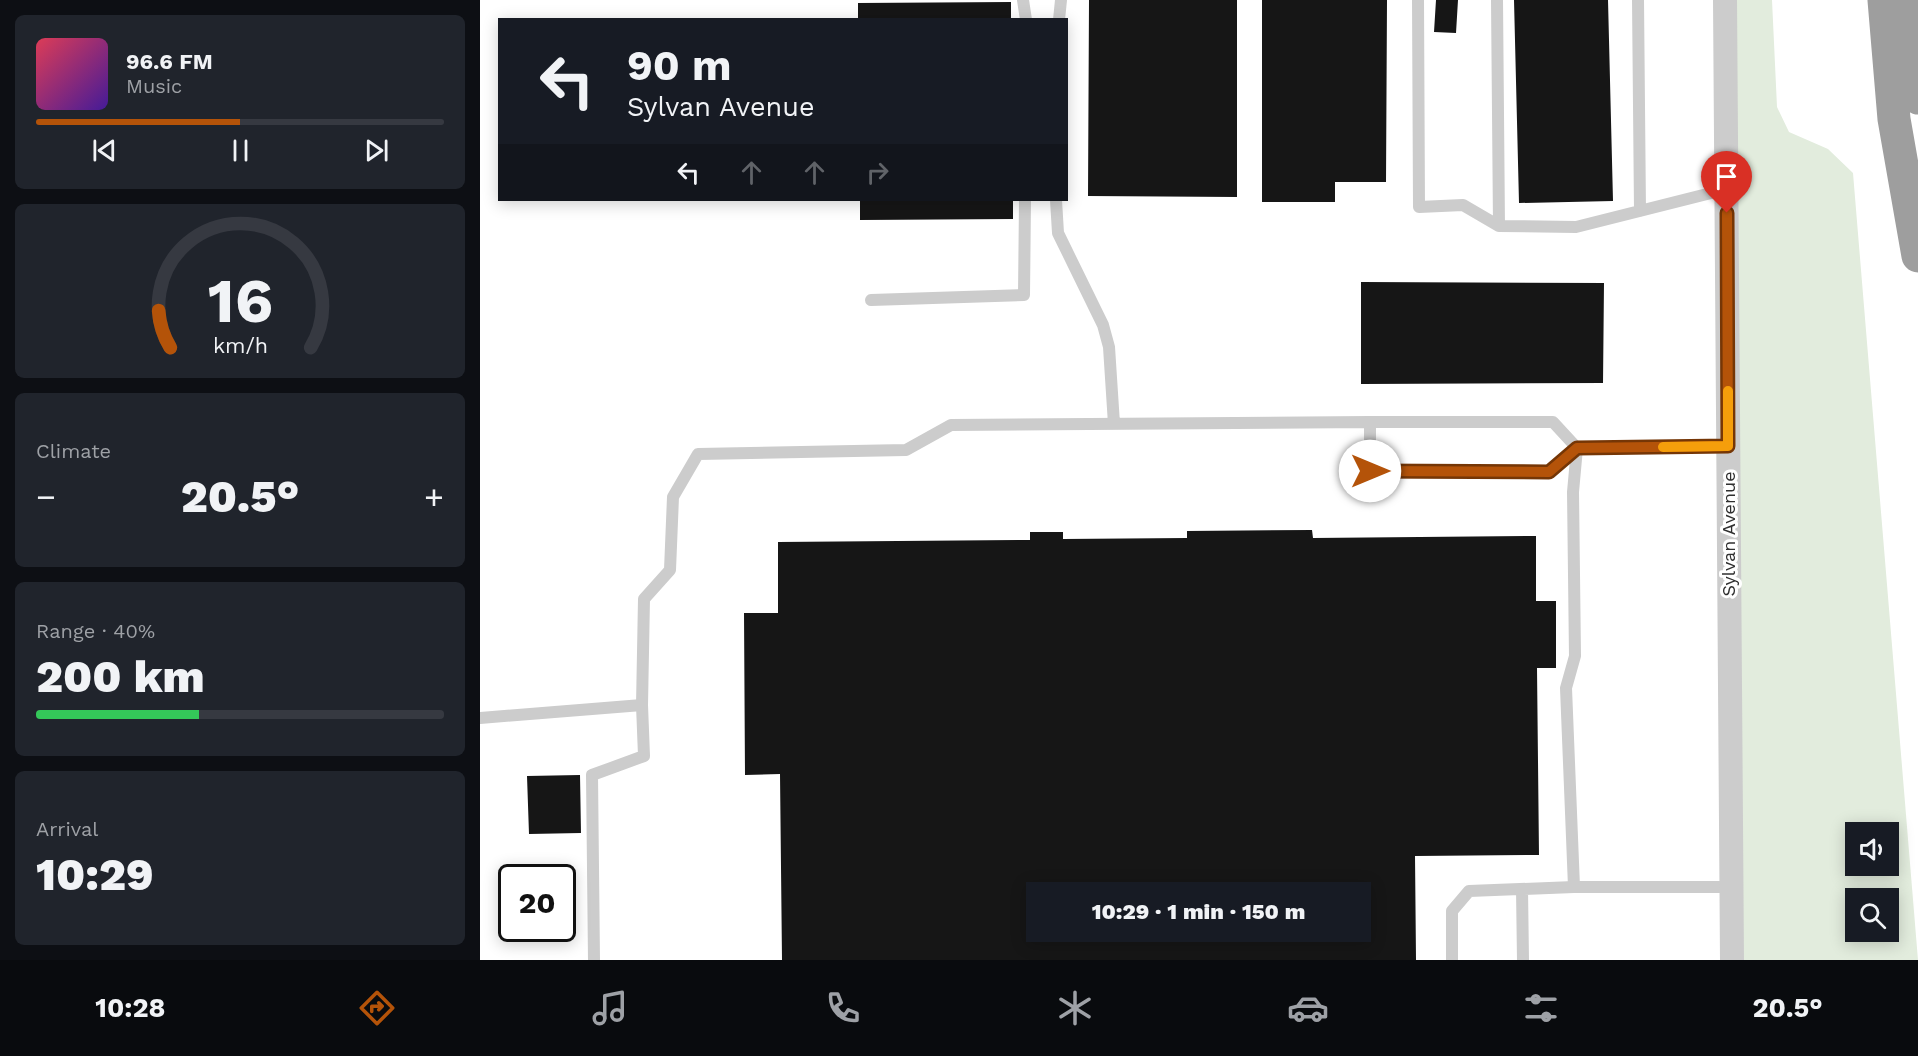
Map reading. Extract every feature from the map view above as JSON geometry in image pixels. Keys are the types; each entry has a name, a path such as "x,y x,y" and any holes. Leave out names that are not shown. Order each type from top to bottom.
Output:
{"highway":[{"path":"1884,0 1894,118 1918,256"},
{"path":"1911,0 1918,98"}],"street":[{"name":"Sylvan Avenue","path":"1725,0 1732,960"}],"lane":[{"path":"1023,0 1026,18"},
{"path":"1059,18 1061,0"},
{"path":"1418,0 1419,207 1463,205 1499,226 1576,227 1726,189"},
{"path":"1497,0 1499,226"},
{"path":"1638,0 1640,211"},
{"path":"871,300 1024,295 1024,201"},
{"path":"1056,201 1058,233 1103,325 1109,347 1114,424"},
{"path":"1370,422 1370,471 1549,472 1577,448 1728,446"},
{"path":"594,960 592,776 644,756 642,705 644,599 670,570 673,497 698,454 906,450 951,424 1553,422 1577,448 1573,492 1575,656 1566,688 1574,887"},
{"path":"480,718 642,705"},
{"path":"1452,960 1452,911 1469,891 1574,887 1731,887"},
{"path":"1522,889 1522,960"}],"green space":[{"path":"1736,0 1772,0 1777,107 1789,132 1828,149 1853,173 1918,960 1741,960"}],"building":[{"path":"1089,0 1237,0 1237,197 1088,196"},
{"path":"1262,0 1387,0 1386,182 1335,182 1335,202 1262,202"},
{"path":"1436,0 1458,0 1456,33 1434,32"},
{"path":"1514,0 1608,0 1613,201 1519,203"},
{"path":"1011,2 1011,18 858,18 858,3"},
{"path":"860,201 1013,201 1013,219 860,220"},
{"path":"1361,282 1604,283 1603,383 1361,384"},
{"path":"1312,530 1313,538 1536,536 1536,601 1556,601 1556,668 1537,668 1539,855 1415,856 1416,960 782,960 780,774 745,775 744,613 778,613 778,542 1030,540 1030,532 1063,532 1063,539 1187,538 1187,531"},
{"path":"580,775 581,833 529,834 527,776"}],"slow traffic":[{"path":"1663,447 1728,446 1728,391"}],"route":[{"path":"1370,471 1549,472 1577,448 1728,446 1727,213"}]}
